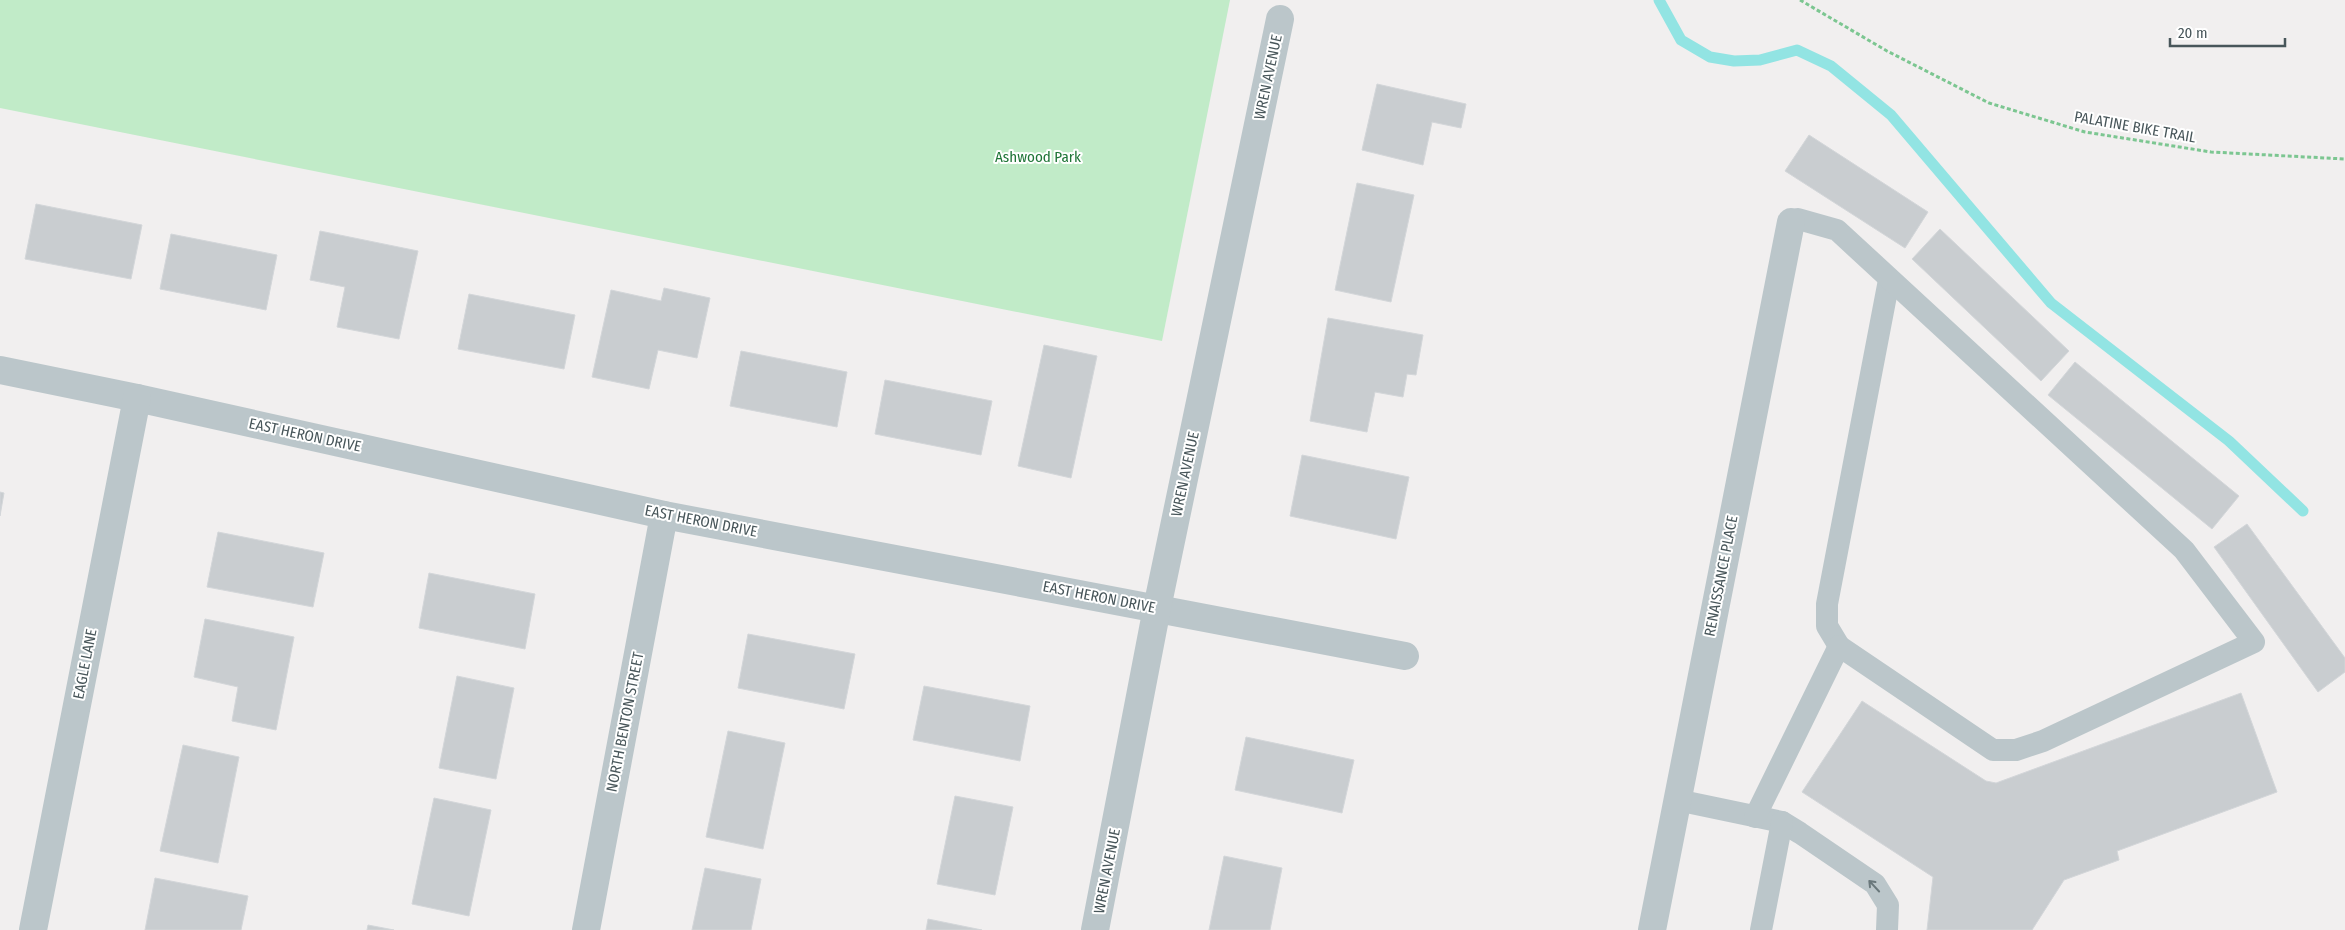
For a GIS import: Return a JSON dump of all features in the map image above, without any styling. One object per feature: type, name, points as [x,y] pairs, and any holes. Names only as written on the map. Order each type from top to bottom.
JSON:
[{"type":"street","name":"WREN AVENUE","points":[[1096,930],[1157,608],[1280,19]]},
{"type":"street","name":"RENAISSANCE PLACE","points":[[1652,930],[1790,222]]},
{"type":"street","name":"EAST HERON DRIVE","points":[[0,370],[137,398],[664,515],[1405,656]]},
{"type":"street","name":"EAGLE LANE","points":[[33,930],[137,398]]},
{"type":"street","name":"NORTH BENTON STREET","points":[[586,930],[664,515]]},
{"type":"lane","points":[[1790,222],[1798,220],[1837,230],[1889,280],[2184,550],[2254,642],[2043,741],[2016,750],[1993,750],[1839,646],[1827,626],[1827,604],[1889,280]]},
{"type":"lane","points":[[1755,817],[1839,646]]},
{"type":"lane","points":[[1677,800],[1755,817],[1791,828],[1875,884],[1888,905],[1887,930]]},
{"type":"lane","points":[[1761,930],[1791,828]]},
{"type":"path","name":"PALATINE BIKE TRAIL","points":[[1800,0],[1887,52],[1989,103],[2085,132],[2211,152],[2345,159]]},
{"type":"green space","name":"Ashwood Park","points":[[0,0],[1230,0],[1162,341],[0,108]]},
{"type":"building","points":[[1377,84],[1466,104],[1461,128],[1432,122],[1423,165],[1362,150]]},
{"type":"building","points":[[1809,135],[1928,212],[1905,248],[1785,171]]},
{"type":"building","points":[[1357,183],[1414,195],[1391,302],[1335,290]]},
{"type":"building","points":[[36,204],[142,225],[131,279],[25,259]]},
{"type":"building","points":[[1940,229],[2069,351],[2041,381],[1912,259]]},
{"type":"building","points":[[320,231],[418,251],[399,339],[337,327],[345,287],[310,280]]},
{"type":"building","points":[[171,234],[277,255],[266,310],[160,289]]},
{"type":"building","points":[[664,288],[710,298],[697,358],[658,350],[649,389],[592,377],[611,290],[661,301]]},
{"type":"building","points":[[469,294],[575,315],[564,369],[458,349]]},
{"type":"building","points":[[1328,318],[1423,335],[1416,375],[1407,374],[1403,397],[1375,392],[1367,432],[1310,421]]},
{"type":"building","points":[[1044,345],[1097,356],[1071,478],[1018,466]]},
{"type":"building","points":[[741,351],[847,372],[837,427],[730,406]]},
{"type":"building","points":[[2075,362],[2239,496],[2212,529],[2048,395]]},
{"type":"building","points":[[885,380],[992,401],[981,455],[875,434]]},
{"type":"building","points":[[1302,455],[1409,477],[1396,539],[1290,516]]},
{"type":"building","points":[[0,492],[4,493],[0,516]]},
{"type":"building","points":[[2247,524],[2345,658],[2345,672],[2318,692],[2214,547]]},
{"type":"building","points":[[218,532],[324,553],[313,607],[207,587]]},
{"type":"building","points":[[429,573],[535,594],[525,649],[419,628]]},
{"type":"building","points":[[205,619],[294,637],[276,730],[232,721],[238,687],[194,677]]},
{"type":"building","points":[[748,634],[855,654],[844,709],[738,688]]},
{"type":"building","points":[[457,676],[514,688],[496,779],[439,768]]},
{"type":"building","points":[[924,686],[1030,706],[1020,761],[913,740]]},
{"type":"building","points":[[2241,693],[2277,792],[2117,851],[2119,860],[2064,880],[2032,930],[1927,930],[1933,877],[1802,792],[1862,701],[1986,781],[1996,783]]},
{"type":"building","points":[[728,731],[785,743],[763,849],[706,837]]},
{"type":"building","points":[[1246,737],[1354,760],[1342,813],[1235,790]]},
{"type":"building","points":[[183,745],[239,757],[218,863],[160,851]]},
{"type":"building","points":[[955,796],[1013,807],[995,895],[937,884]]},
{"type":"building","points":[[434,798],[491,810],[469,916],[412,904]]},
{"type":"building","points":[[1224,856],[1282,868],[1270,930],[1209,930]]},
{"type":"building","points":[[705,868],[761,879],[751,930],[692,930]]},
{"type":"building","points":[[155,878],[248,896],[241,930],[145,930]]},
{"type":"building","points":[[928,919],[982,930],[926,930]]},
{"type":"building","points":[[368,925],[394,930],[367,930]]},
{"type":"waterway","points":[[1659,0],[1681,40],[1710,57],[1734,61],[1760,60],[1797,50],[1831,66],[1891,115],[2051,303],[2229,441],[2303,511]]}]
